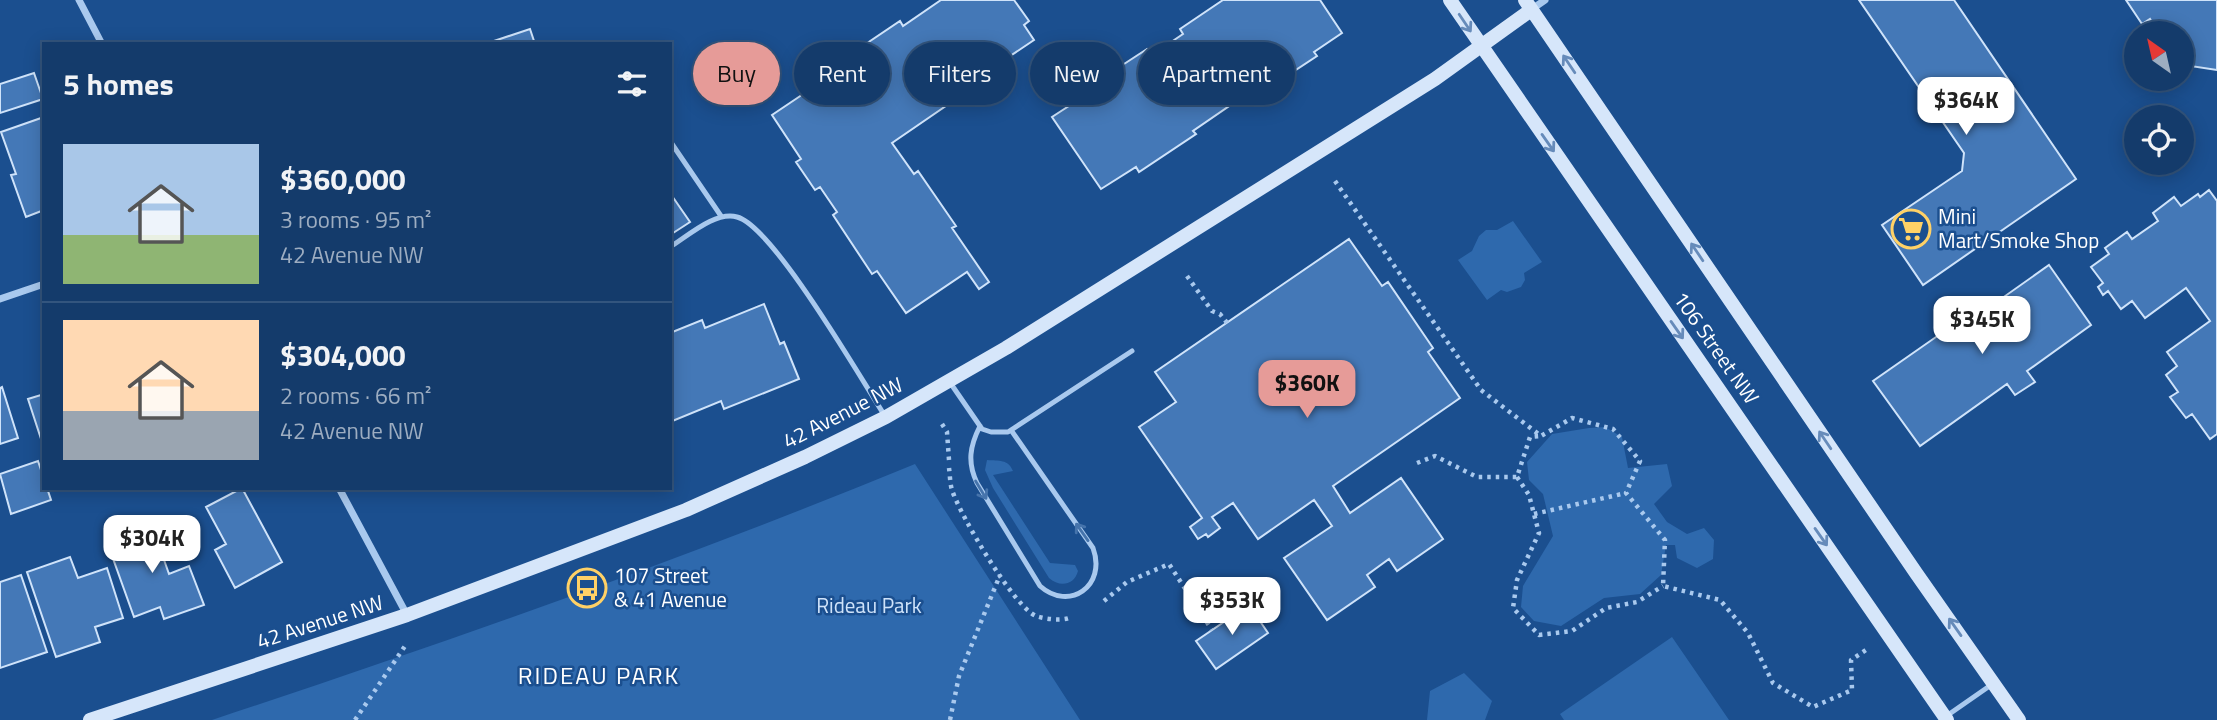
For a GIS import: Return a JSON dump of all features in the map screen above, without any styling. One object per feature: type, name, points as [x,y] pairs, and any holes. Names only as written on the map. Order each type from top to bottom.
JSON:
[{"type":"street","points":[[79,0],[101,42]]},
{"type":"street","name":"106 Street NW","points":[[1450,0],[1946,719]]},
{"type":"street","name":"42 Avenue NW","points":[[90,720],[407,615],[686,510],[793,463],[886,417],[1018,341],[1435,79],[1481,47],[1528,5],[1545,0]]},
{"type":"street","name":"106 Street NW","points":[[1528,5],[2019,720]]},
{"type":"street","points":[[0,299],[42,285]]},
{"type":"street","points":[[340,490],[407,615]]},
{"type":"lane","points":[[672,145],[721,216]]},
{"type":"lane","points":[[672,246],[721,216],[738,217],[753,226],[786,262],[886,417]]},
{"type":"lane","points":[[950,381],[980,426],[991,432],[1011,430],[1132,351]]},
{"type":"lane","points":[[980,426],[972,443],[971,457],[971,470],[977,483],[1040,586],[1049,594],[1063,597],[1076,594],[1086,589],[1094,579],[1097,569],[1093,548],[1011,430]]},
{"type":"lane","points":[[1946,719],[1994,683]]},
{"type":"path","points":[[1335,181],[1481,390],[1541,436]]},
{"type":"path","points":[[1187,276],[1212,311],[1220,314],[1228,324]]},
{"type":"path","points":[[1517,477],[1530,437],[1541,436],[1572,418],[1613,429],[1640,461],[1626,493]]},
{"type":"path","points":[[1417,463],[1435,456],[1477,477],[1517,477]]},
{"type":"path","points":[[1517,477],[1529,495],[1539,533],[1517,580],[1513,608],[1539,635],[1572,631],[1606,608],[1637,602],[1663,586],[1720,600],[1748,633],[1773,683],[1813,707],[1852,690],[1851,660],[1888,633]]},
{"type":"path","points":[[1626,493],[1665,540],[1663,586]]},
{"type":"path","points":[[1534,514],[1626,493]]},
{"type":"path","points":[[1126,582],[1169,564],[1212,630]]},
{"type":"path","points":[[950,720],[959,676],[1000,574]]},
{"type":"path","points":[[355,720],[405,646]]},
{"type":"green space","points":[[1513,221],[1542,262],[1524,273],[1525,280],[1521,287],[1507,292],[1501,290],[1487,300],[1458,260],[1472,251],[1479,236],[1486,230],[1497,230]]},
{"type":"green space","points":[[1605,427],[1622,437],[1628,468],[1667,464],[1672,486],[1654,504],[1667,522],[1687,534],[1704,528],[1714,540],[1713,559],[1697,568],[1677,558],[1675,545],[1666,545],[1661,575],[1640,594],[1604,598],[1561,626],[1534,621],[1521,607],[1523,586],[1553,536],[1543,494],[1529,480],[1527,462],[1552,434]]},
{"type":"green space","points":[[987,460],[1009,464],[1013,471],[993,475],[1050,563],[1075,565],[1078,571],[1073,580],[1062,584],[1049,578],[993,488],[985,470]]},
{"type":"green space","name":"Rideau Park","points":[[915,464],[1080,720],[212,720],[566,598]]},
{"type":"green space","points":[[1672,637],[1729,720],[1564,720],[1560,714]]},
{"type":"green space","points":[[1464,673],[1492,701],[1485,720],[1427,720],[1430,691]]},
{"type":"building","points":[[941,0],[1014,0],[1029,21],[1024,25],[1034,40],[1016,52],[1016,42],[904,42],[904,105],[947,105],[892,143],[914,174],[918,171],[956,226],[952,228],[989,282],[979,289],[967,272],[906,313],[877,271],[872,274],[833,215],[837,212],[820,187],[815,190],[796,162],[801,159],[772,115],[794,100],[794,105],[890,105],[890,42],[869,42],[900,21],[903,26]]},
{"type":"building","points":[[1223,0],[1320,0],[1342,33],[1314,52],[1317,56],[1295,71],[1295,42],[1171,42],[1183,34],[1180,29]]},
{"type":"building","points":[[1859,0],[1954,0],[2076,179],[1923,285],[1882,225],[1962,171],[1964,153]]},
{"type":"building","points":[[2126,0],[2217,0],[2217,70],[2194,67],[2194,21],[2140,21]]},
{"type":"building","points":[[530,29],[534,42],[491,42]]},
{"type":"building","points":[[1138,55],[1138,105],[1231,105],[1193,131],[1196,134],[1139,172],[1136,167],[1101,189],[1052,117],[1070,105],[1124,105],[1124,64]]},
{"type":"building","points":[[34,73],[42,99],[0,113],[0,84]]},
{"type":"building","points":[[42,118],[42,211],[26,217],[11,175],[16,174],[1,132]]},
{"type":"building","points":[[2209,190],[2217,201],[2217,434],[2210,439],[2192,414],[2186,418],[2170,397],[2178,392],[2166,375],[2177,366],[2167,352],[2210,321],[2186,288],[2145,318],[2132,301],[2121,309],[2108,291],[2103,295],[2098,287],[2103,283],[2091,267],[2109,254],[2105,248],[2127,232],[2132,239],[2158,221],[2153,213],[2174,197],[2181,206]]},
{"type":"building","points":[[672,196],[690,222],[672,234]]},
{"type":"building","points":[[1349,239],[1382,286],[1388,282],[1433,348],[1428,352],[1460,398],[1333,486],[1350,513],[1401,478],[1443,539],[1397,571],[1389,559],[1367,575],[1375,587],[1327,620],[1284,558],[1332,526],[1314,500],[1258,539],[1233,503],[1212,517],[1220,528],[1208,537],[1206,534],[1198,539],[1190,527],[1202,518],[1139,427],[1176,402],[1155,372]]},
{"type":"building","points":[[2049,265],[2091,325],[2027,371],[2035,382],[2015,395],[2007,384],[1920,446],[1873,381],[1946,330],[1950,335]]},
{"type":"building","points":[[764,304],[780,344],[784,342],[799,379],[724,409],[721,401],[672,421],[672,332],[702,320],[705,328]]},
{"type":"building","points":[[2,387],[18,438],[0,444],[0,388]]},
{"type":"building","points":[[42,395],[42,442],[28,399]]},
{"type":"building","points":[[38,461],[42,473],[42,490],[48,490],[51,500],[11,514],[0,474]]},
{"type":"building","points":[[243,490],[282,562],[235,588],[215,550],[226,544],[206,507]]},
{"type":"building","points":[[151,523],[169,574],[189,566],[204,605],[164,619],[160,607],[134,617],[106,539]]},
{"type":"building","points":[[70,557],[78,578],[107,568],[123,618],[95,627],[100,642],[56,657],[27,572]]},
{"type":"building","points":[[21,575],[47,652],[0,668],[0,582]]},
{"type":"building","points":[[1249,605],[1268,633],[1216,669],[1196,641]]},
{"type":"place","name":"Mini Mart/Smoke Shop","points":[[1911,229]]},
{"type":"place","name":"107 Street & 41 Avenue","points":[[587,588]]},
{"type":"district","name":"RIDEAU PARK","points":[[599,676]]}]
